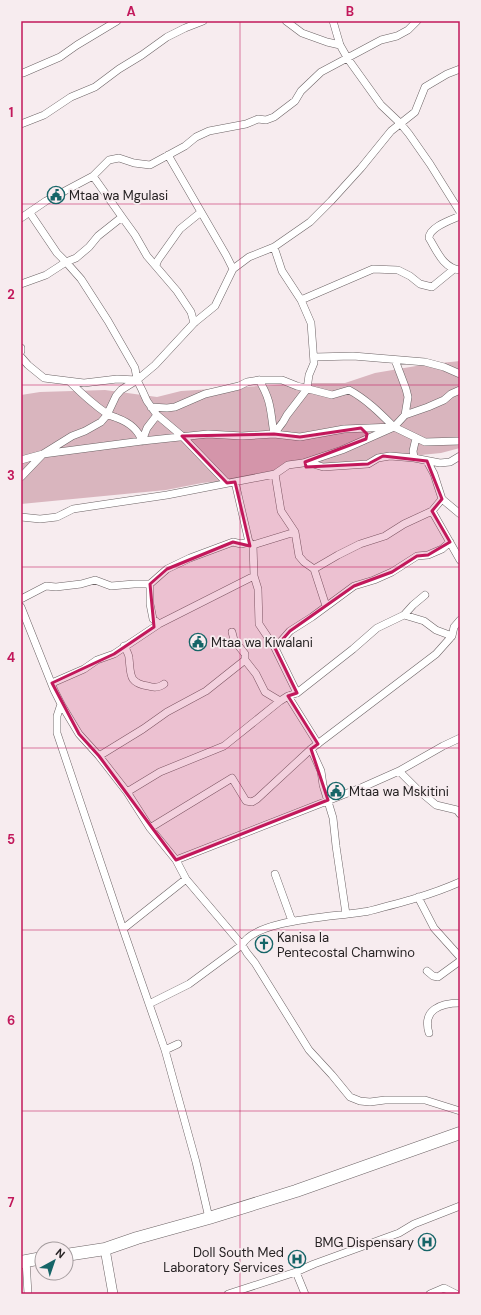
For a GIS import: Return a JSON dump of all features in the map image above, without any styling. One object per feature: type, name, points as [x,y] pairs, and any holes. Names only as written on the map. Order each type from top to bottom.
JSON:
[{"type":"highway","points":[[74,1254],[104,1250],[137,1238],[209,1218],[296,1191],[460,1133]]},
{"type":"highway","points":[[24,1261],[34,1259]]},
{"type":"street","points":[[22,72],[60,57],[117,21]]},
{"type":"street","points":[[21,124],[44,115],[71,97],[95,87],[119,68],[142,55],[167,37],[202,21]]},
{"type":"street","points":[[286,21],[302,33],[340,45]]},
{"type":"street","points":[[333,21],[340,45],[348,59],[381,105],[400,123],[430,164],[460,212]]},
{"type":"street","points":[[21,218],[46,201],[93,176],[109,160],[119,158],[150,166],[185,146],[196,137],[209,131],[246,124],[258,119],[266,120],[274,117],[295,101],[301,91],[321,72],[348,59],[381,40],[397,36],[408,30],[417,21]]},
{"type":"street","points":[[21,477],[43,454],[72,436],[101,422],[107,415],[116,396],[121,390],[156,365],[194,323],[215,306],[232,269],[249,257],[274,246],[310,222],[331,202],[361,168],[391,130],[415,112],[425,87],[447,74],[460,69]]},
{"type":"street","points":[[168,155],[226,255],[232,269]]},
{"type":"street","points":[[93,176],[148,256],[191,312],[194,323]]},
{"type":"street","points":[[156,265],[180,229],[201,212]]},
{"type":"street","points":[[30,213],[57,253],[81,279],[108,321],[135,368],[137,380],[151,407],[157,415],[182,436],[231,482],[251,543],[254,576],[258,589],[259,624],[275,648],[297,693]]},
{"type":"street","points":[[457,270],[444,264],[429,238],[429,234],[439,226],[460,216]]},
{"type":"street","points":[[21,284],[46,275],[66,262],[76,258],[89,248],[98,236],[122,217]]},
{"type":"street","points":[[274,246],[282,271],[301,300],[311,323],[314,357],[314,363],[309,375],[307,388],[286,414],[283,422],[274,434]]},
{"type":"street","points":[[301,300],[373,269],[398,270],[410,276],[420,284],[432,287],[457,270]]},
{"type":"street","points":[[21,356],[28,365],[44,378],[84,383],[117,379],[137,380]]},
{"type":"street","points":[[314,357],[353,356],[425,362],[444,367],[460,374]]},
{"type":"street","points":[[395,360],[408,397],[406,414]]},
{"type":"street","points":[[151,407],[167,408],[175,406],[205,394],[239,386],[247,382],[259,380],[282,380],[332,395],[349,390],[358,394],[394,427],[425,442],[460,441]]},
{"type":"street","points":[[259,380],[269,399],[274,434]]},
{"type":"street","points":[[70,382],[80,393],[107,415],[122,420],[135,428],[142,440]]},
{"type":"street","points":[[21,517],[40,519],[57,517],[73,509],[167,495],[275,474],[288,466],[307,462],[342,450],[394,427],[406,414],[444,400],[451,394],[460,390]]},
{"type":"street","points":[[142,440],[147,428],[157,415]]},
{"type":"street","points":[[21,460],[43,454],[182,436],[208,434],[242,436],[274,434],[300,437],[323,432],[361,428],[394,427]]},
{"type":"street","points":[[361,428],[365,430],[367,434],[366,439]]},
{"type":"street","points":[[414,458],[413,451],[416,438]]},
{"type":"street","points":[[307,462],[323,467],[368,464],[384,456],[414,458],[440,463],[450,462],[460,456]]},
{"type":"street","points":[[427,461],[434,474],[442,499],[460,514]]},
{"type":"street","points":[[275,474],[281,511],[295,532],[299,556],[304,562],[314,569],[326,606]]},
{"type":"street","points":[[314,569],[360,544],[385,536],[404,524],[432,511],[442,499]]},
{"type":"street","points":[[432,511],[460,560]]},
{"type":"street","points":[[21,599],[46,586],[56,587],[81,584],[94,580],[111,586],[150,584],[167,569],[190,558],[233,542],[241,544],[251,543],[295,532]]},
{"type":"street","points":[[275,648],[290,631],[354,586],[374,580],[392,572],[417,556],[428,555],[442,549],[450,542]]},
{"type":"street","points":[[52,682],[84,669],[97,660],[114,654],[159,624],[254,576]]},
{"type":"street","points":[[150,584],[150,604],[153,619],[159,624]]},
{"type":"street","points":[[126,792],[160,772],[224,746],[232,741],[280,701],[297,693],[353,650],[377,628],[404,615],[412,605],[425,595]]},
{"type":"street","points":[[21,607],[61,704],[79,734],[99,756],[126,792],[150,828],[176,860],[186,879],[255,962],[309,1050],[350,1097],[360,1101],[370,1102],[385,1100],[425,1100],[460,1111]]},
{"type":"street","points":[[404,615],[424,621],[436,630],[452,636]]},
{"type":"street","points":[[150,828],[232,778],[246,801],[252,802],[311,749],[436,654],[452,636],[454,627],[460,620]]},
{"type":"street","points":[[232,632],[234,640],[245,654],[245,660],[256,674],[265,692],[280,701]]},
{"type":"street","points":[[124,646],[129,656],[130,674],[132,678],[149,687],[158,687],[164,684]]},
{"type":"street","points":[[99,756],[144,729],[167,712],[206,691],[245,660]]},
{"type":"street","points":[[288,696],[318,744]]},
{"type":"street","points":[[61,704],[57,716],[57,733],[165,1050],[196,1162],[209,1218]]},
{"type":"street","points":[[176,860],[328,800],[345,795],[399,771],[460,738]]},
{"type":"street","points":[[311,749],[321,772],[323,785],[333,818],[346,914]]},
{"type":"street","points":[[399,771],[436,805],[457,810],[460,814]]},
{"type":"street","points":[[275,874],[292,921]]},
{"type":"street","points":[[123,930],[186,879]]},
{"type":"street","points":[[149,1004],[188,984],[242,945],[245,939],[251,934],[292,921],[368,911],[418,898],[460,882]]},
{"type":"street","points":[[418,898],[434,928],[460,957]]},
{"type":"street","points":[[427,972],[438,977],[460,962]]},
{"type":"street","points":[[429,1033],[427,1022],[430,1014],[435,1008],[440,1005],[460,1003]]},
{"type":"street","points":[[165,1050],[178,1044]]},
{"type":"street","points":[[228,1294],[296,1272],[399,1233],[414,1224],[460,1206]]},
{"type":"street","points":[[104,1250],[113,1294]]},
{"type":"street","points":[[24,1261],[28,1294]]},
{"type":"street","points":[[296,1272],[305,1294]]},
{"type":"street","points":[[430,1294],[444,1288],[456,1294]]},
{"type":"highlighted area","points":[[361,428],[367,434],[366,439],[305,462],[306,467],[368,464],[383,456],[427,461],[442,499],[432,511],[450,542],[428,555],[417,556],[392,572],[354,586],[290,631],[275,648],[297,693],[288,696],[318,744],[311,749],[328,800],[176,860],[99,756],[79,734],[52,683],[114,654],[154,627],[150,584],[167,569],[233,542],[250,546],[235,482],[227,483],[182,436],[274,434],[300,437]]},
{"type":"shaded area","points":[[460,361],[460,448],[441,453],[283,469],[240,479],[202,483],[166,490],[21,504],[21,395],[40,392],[105,390],[157,397],[181,391],[306,383],[345,383],[375,373],[422,365]]},
{"type":"place","name":"Mtaa wa Mgulasi","points":[[56,195]]},
{"type":"place","name":"Mtaa wa Kiwalani","points":[[198,642]]},
{"type":"place","name":"Mtaa wa Mskitini","points":[[336,791]]},
{"type":"place","name":"Kanisa la Pentecostal Chamwino","points":[[264,944]]},
{"type":"place","name":"BMG Dispensary","points":[[427,1242]]},
{"type":"place","name":"Doll South Med Laboratory Services","points":[[297,1259]]}]
